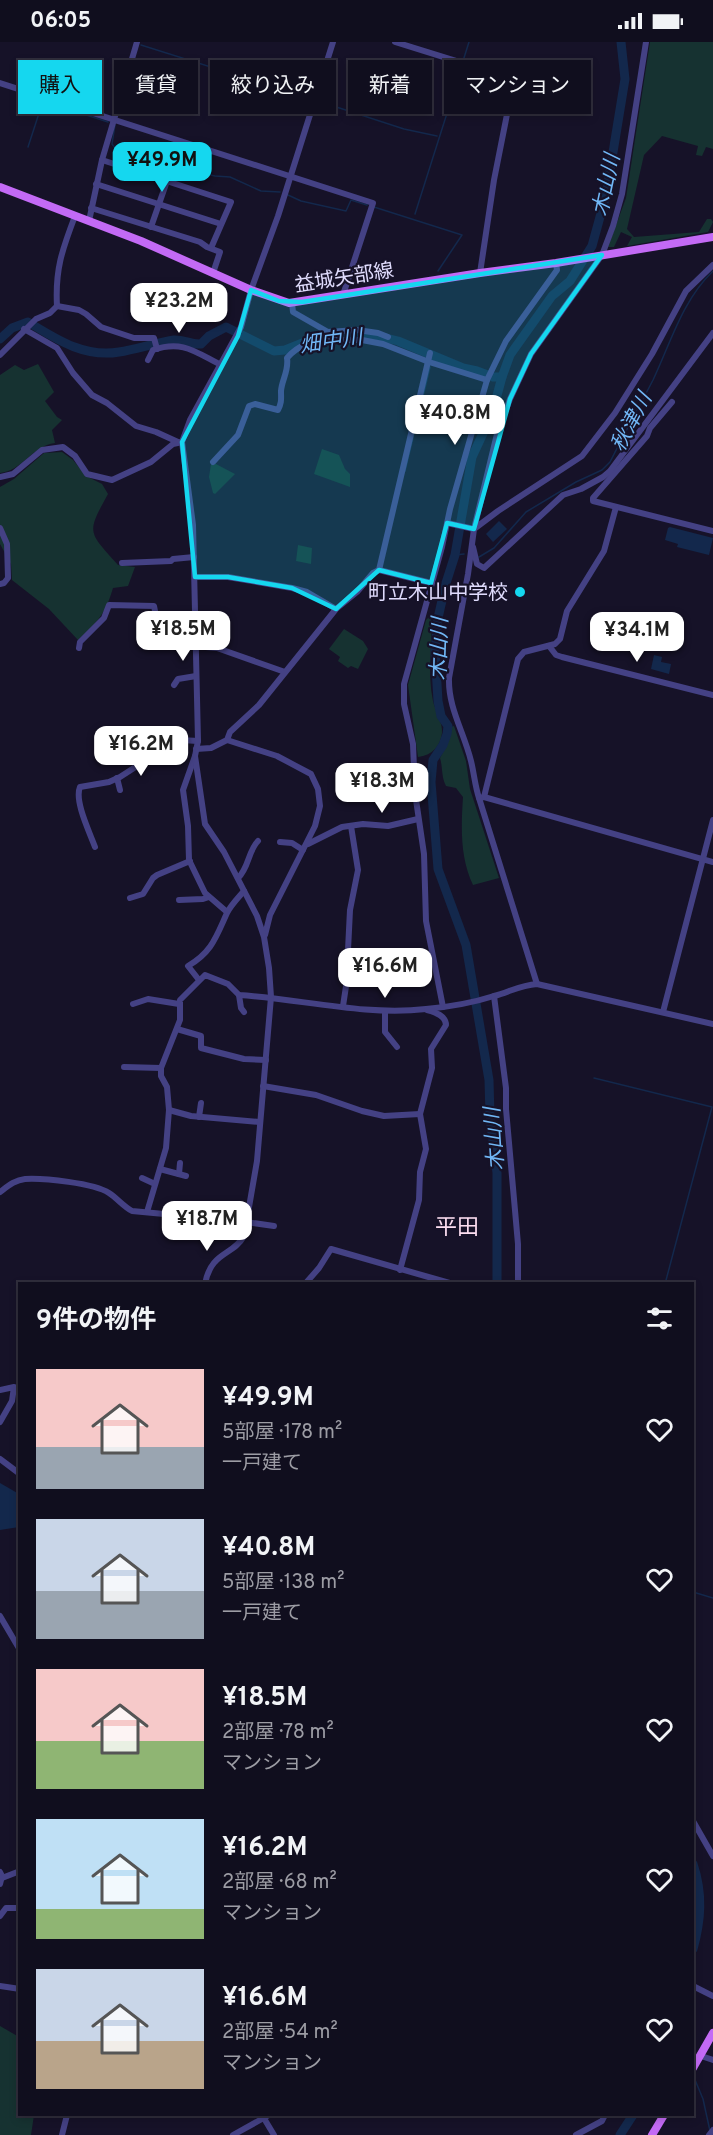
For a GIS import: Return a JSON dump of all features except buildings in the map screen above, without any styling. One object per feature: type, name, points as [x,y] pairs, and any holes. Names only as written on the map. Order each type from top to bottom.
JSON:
[{"type":"main road","name":"益城矢部線","points":[[0,187],[89,221],[251,290],[279,301],[292,303],[713,237]]},
{"type":"main road","points":[[694,2066],[713,2033]]},
{"type":"main road","points":[[652,2135],[663,2116]]},
{"type":"street","points":[[89,221],[102,160],[137,42]]},
{"type":"street","points":[[228,912],[209,897],[201,887],[190,861],[183,790],[198,741],[193,525],[182,442],[189,420],[242,327],[251,290],[333,42]]},
{"type":"street","points":[[395,42],[514,80],[494,180],[480,273]]},
{"type":"street","points":[[537,984],[449,693],[452,659],[473,529],[497,434],[531,354],[602,255],[622,194],[646,42]]},
{"type":"street","points":[[0,83],[373,203],[343,295]]},
{"type":"street","points":[[102,160],[231,202],[211,248]]},
{"type":"street","points":[[151,227],[167,181]]},
{"type":"street","points":[[96,184],[221,224]]},
{"type":"street","points":[[92,208],[185,236],[220,252],[213,273]]},
{"type":"street","points":[[0,355],[33,321],[50,313],[57,306],[56,280],[60,258],[75,216]]},
{"type":"street","points":[[444,1007],[426,921],[424,854],[415,793],[413,744],[404,704],[404,684],[479,402],[506,341],[557,270],[556,263]]},
{"type":"street","points":[[447,523],[473,529],[582,456],[615,413],[686,291],[713,265]]},
{"type":"street","points":[[292,303],[292,312],[330,336],[383,344],[489,377]]},
{"type":"street","points":[[57,306],[79,310],[101,327],[135,338],[151,337],[156,346]]},
{"type":"street","points":[[25,328],[57,348],[73,373],[92,395],[107,403],[136,426],[156,432],[175,442],[182,442]]},
{"type":"street","points":[[213,462],[238,435],[249,406],[255,404],[278,410],[283,399],[281,392],[288,367],[287,358],[292,352],[305,344],[357,330],[388,337]]},
{"type":"street","points":[[472,544],[477,564],[483,568],[563,495],[603,477],[624,453],[713,333]]},
{"type":"street","points":[[156,346],[182,346],[220,365]]},
{"type":"street","points":[[148,360],[156,346]]},
{"type":"street","points":[[379,570],[429,358]]},
{"type":"street","points":[[672,402],[650,428],[647,436],[593,498],[594,501],[713,531]]},
{"type":"street","points":[[0,477],[13,474],[42,450],[63,447],[75,456],[87,474],[112,480],[151,462],[173,444],[182,442]]},
{"type":"street","points":[[482,797],[518,659],[524,652],[549,646],[560,639],[567,611],[604,551],[616,507]]},
{"type":"street","points":[[0,528],[7,544],[8,578],[0,584]]},
{"type":"street","points":[[122,563],[194,558]]},
{"type":"street","points":[[196,752],[227,740],[230,732],[259,705],[336,609],[357,592],[373,573],[379,570],[431,584]]},
{"type":"street","points":[[195,577],[228,576],[292,588],[307,592],[336,609]]},
{"type":"street","points":[[79,648],[80,642],[104,618],[109,605],[116,607],[154,606],[158,626],[195,628]]},
{"type":"street","points":[[195,646],[217,648],[285,672]]},
{"type":"street","points":[[549,646],[556,655],[562,657],[713,695]]},
{"type":"street","points":[[174,685],[178,678],[196,676]]},
{"type":"street","points":[[227,740],[277,756],[311,774],[318,789],[320,806],[305,847],[270,915],[264,937]]},
{"type":"street","points":[[95,848],[79,802],[78,789],[81,786],[109,782],[174,742],[198,741]]},
{"type":"street","points":[[196,752],[205,824],[238,878],[257,916],[264,937],[271,997],[257,1161],[246,1224],[240,1242],[214,1262],[206,1282]]},
{"type":"street","points":[[117,778],[120,790]]},
{"type":"street","points":[[482,797],[713,862]]},
{"type":"street","points":[[280,842],[305,847],[342,827],[363,824],[388,826],[418,819]]},
{"type":"street","points":[[663,1012],[713,820]]},
{"type":"street","points":[[343,1006],[350,960],[348,950],[350,910],[358,870],[351,826]]},
{"type":"street","points":[[238,878],[258,841]]},
{"type":"street","points":[[130,898],[143,894],[157,875],[190,861]]},
{"type":"street","points":[[199,980],[188,966],[207,952],[228,912],[244,891]]},
{"type":"street","points":[[179,900],[209,897]]},
{"type":"street","points":[[147,1212],[166,1148],[169,1110],[167,1087],[161,1076],[160,1068],[180,1020],[179,1004],[182,996],[205,975],[209,975],[228,984],[239,995],[244,1012]]},
{"type":"street","points":[[239,995],[385,1011],[444,1007],[493,997],[526,984],[537,984],[713,1024]]},
{"type":"street","points":[[493,997],[506,1088],[518,1244],[518,1282]]},
{"type":"street","points":[[133,1004],[148,999],[179,1004]]},
{"type":"street","points":[[400,1270],[419,1200],[420,1172],[426,1149],[420,1114],[432,1068],[431,1049],[446,1025],[445,1020],[438,1014],[427,1009]]},
{"type":"street","points":[[385,1011],[385,1032],[397,1047]]},
{"type":"street","points":[[177,1029],[201,1036],[201,1048],[244,1059],[266,1060]]},
{"type":"street","points":[[123,1066],[160,1068]]},
{"type":"street","points":[[263,1086],[316,1095],[384,1116],[420,1114]]},
{"type":"street","points":[[199,1117],[201,1103]]},
{"type":"street","points":[[169,1110],[199,1117],[260,1122]]},
{"type":"street","points":[[160,1169],[182,1175],[180,1163]]},
{"type":"street","points":[[142,1178],[155,1184]]},
{"type":"street","points":[[0,1192],[10,1183],[25,1179],[78,1183],[109,1193],[132,1211],[274,1226]]},
{"type":"street","points":[[307,1282],[331,1249],[445,1282]]},
{"type":"street","points":[[0,1390],[14,1387],[12,1401],[0,1422]]},
{"type":"street","points":[[0,1459],[18,1472]]},
{"type":"street","points":[[0,1616],[18,1647]]},
{"type":"street","points":[[694,1823],[713,1856]]},
{"type":"street","points":[[1,1878],[18,1872]]},
{"type":"street","points":[[0,1916],[6,1908],[17,1908]]},
{"type":"street","points":[[0,1986],[18,1989]]},
{"type":"street","points":[[694,1986],[713,1996]]},
{"type":"street","points":[[701,2056],[713,2060]]},
{"type":"street","points":[[62,2135],[67,2116]]},
{"type":"street","points":[[233,2135],[265,2116],[274,2135]]},
{"type":"street","points":[[576,2135],[602,2121],[604,2116]]},
{"type":"street","points":[[710,2135],[713,2130]]},
{"type":"highlighted area","points":[[602,255],[531,354],[510,399],[474,529],[447,523],[431,583],[379,570],[336,609],[292,588],[228,577],[195,577],[182,442],[238,336],[251,290],[279,301],[302,302]]},
{"type":"green space","points":[[650,42],[713,42],[713,149],[706,147],[702,156],[696,155],[698,146],[662,136],[644,155],[627,229],[634,237],[699,232],[707,219],[713,222],[708,232],[627,246],[632,237],[621,232],[614,247],[608,247],[626,198]]},
{"type":"green space","points":[[38,364],[54,392],[45,401],[62,420],[52,430],[55,443],[40,449],[15,468],[0,473],[0,375],[15,365],[24,370]]},
{"type":"green space","points":[[322,449],[339,455],[345,469],[350,474],[350,487],[314,474]]},
{"type":"green space","points":[[62,452],[73,460],[86,476],[102,484],[108,494],[96,517],[94,532],[96,538],[118,565],[135,567],[128,586],[113,588],[100,617],[78,640],[49,609],[12,580],[11,564],[0,544],[0,487],[14,479],[44,453]]},
{"type":"green space","points":[[214,463],[235,474],[215,494],[209,477],[211,464]]},
{"type":"green space","points":[[298,545],[312,548],[311,564],[296,561]]},
{"type":"green space","points":[[431,615],[431,690],[442,733],[434,750],[418,757],[408,685],[426,620]]},
{"type":"green space","points":[[344,629],[363,641],[368,649],[358,669],[351,666],[348,668],[338,661],[340,657],[329,649]]},
{"type":"green space","points":[[454,726],[466,761],[470,789],[499,878],[473,885],[464,853],[463,797],[456,788],[446,786],[440,758],[448,742],[451,727]]},
{"type":"green space","points":[[0,2026],[18,2036],[18,2116],[34,2116],[31,2135],[0,2135]]},
{"type":"water","points":[[499,521],[507,529],[493,542],[486,534]]},
{"type":"water","points":[[670,527],[713,538],[709,555],[677,547],[678,544],[665,540]]},
{"type":"water","points":[[654,655],[662,657],[661,662],[671,664],[669,674],[651,669]]},
{"type":"water","points":[[0,1483],[18,1493],[18,1527],[0,1530]]},
{"type":"waterway","points":[[463,60],[469,42]]},
{"type":"waterway","name":"木山川","points":[[497,1282],[497,1173],[490,1117],[489,1080],[466,945],[438,869],[431,782],[433,760],[443,745],[448,726],[441,716],[438,701],[435,650],[438,618],[455,555],[472,457],[492,414],[510,355],[552,296],[570,281],[592,246],[606,195],[625,79],[621,42]]},
{"type":"waterway","points":[[141,45],[210,67]]},
{"type":"waterway","points":[[28,147],[43,101],[108,122]]},
{"type":"waterway","points":[[336,107],[404,129],[437,136]]},
{"type":"waterway","points":[[415,214],[447,114]]},
{"type":"waterway","points":[[115,125],[112,144],[115,148],[145,155],[174,167],[230,177],[261,191],[280,192]]},
{"type":"waterway","points":[[288,195],[301,201],[346,211],[351,200],[367,205]]},
{"type":"waterway","points":[[374,207],[462,235],[438,271]]},
{"type":"waterway","name":"秋津川","points":[[479,557],[494,548],[526,512],[576,482],[602,470],[610,462],[653,380],[685,309],[693,295],[713,271]]},
{"type":"waterway","name":"畑中川","points":[[0,339],[12,328],[28,322],[71,346],[106,353],[174,340],[201,344],[209,336],[226,327],[274,351],[285,350],[315,338],[374,335],[398,341],[463,368],[493,377],[502,377]]},
{"type":"waterway","points":[[405,471],[430,367]]},
{"type":"waterway","points":[[455,555],[464,554]]},
{"type":"waterway","points":[[594,1078],[712,1107],[666,1282]]},
{"type":"waterway","points":[[694,1592],[713,1598]]},
{"type":"waterway","name":"木山川","points":[[694,1868],[700,1896],[698,1928],[694,1945]]},
{"type":"waterway","points":[[694,2077],[703,2099],[710,2131]]},
{"type":"waterway","name":"木山川","points":[[620,2135],[632,2116]]},
{"type":"place","name":"町立木山中学校","points":[[520,592]]},
{"type":"district","name":"平田","points":[[457,1226]]}]
